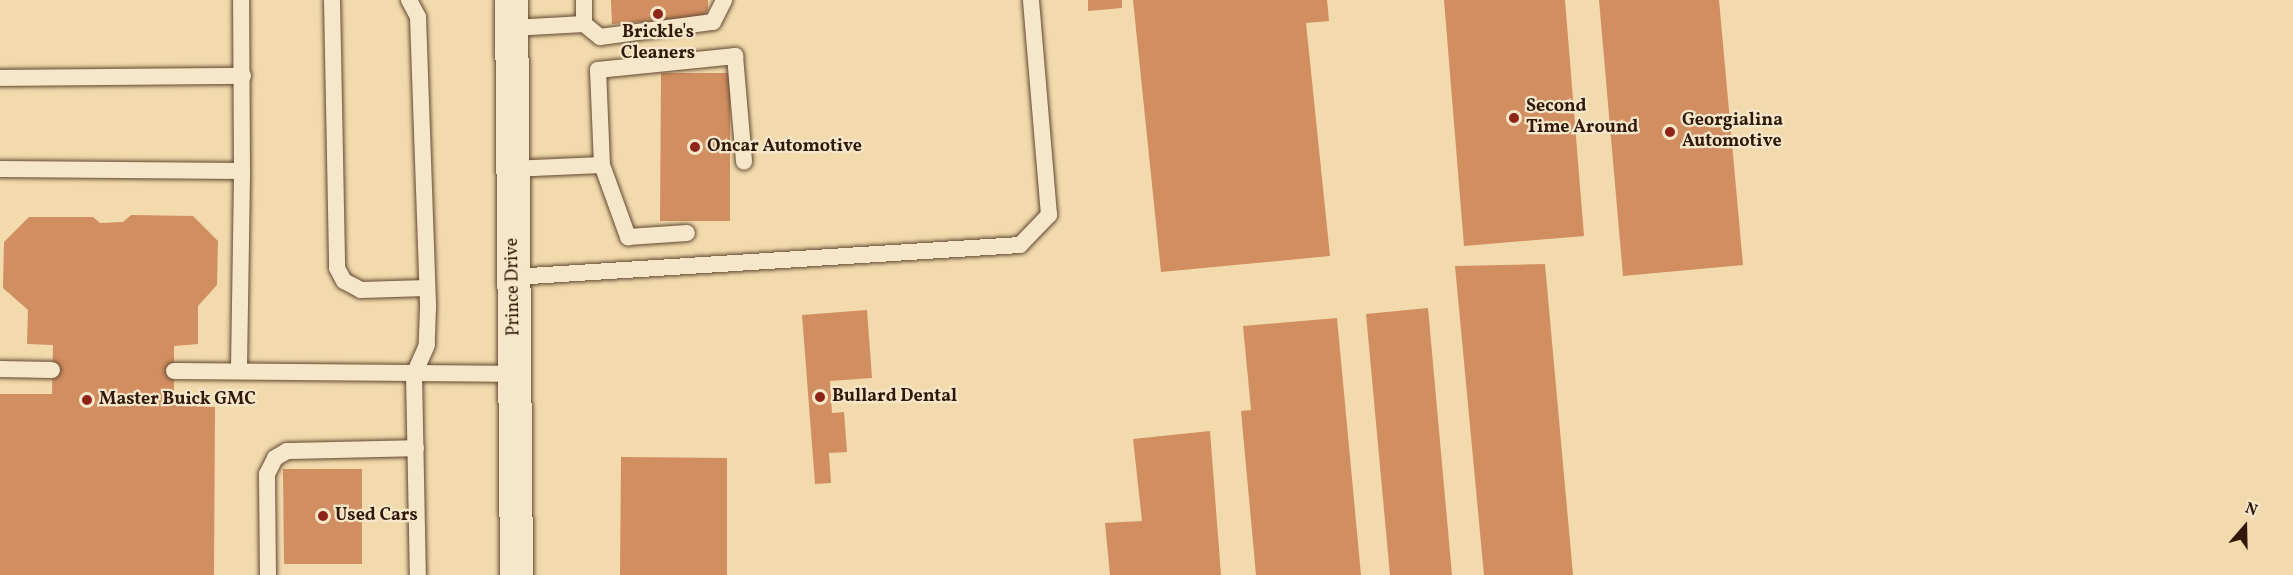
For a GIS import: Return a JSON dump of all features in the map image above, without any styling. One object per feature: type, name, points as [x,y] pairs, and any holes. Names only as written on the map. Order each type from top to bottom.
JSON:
[{"type":"street","name":"Prince Drive","points":[[512,14],[510,169],[514,277],[516,575]]},
{"type":"lane","points":[[239,368],[243,76],[241,0]]},
{"type":"lane","points":[[332,0],[337,268],[344,281],[361,290],[427,288]]},
{"type":"lane","points":[[409,0],[418,17],[427,288],[427,345],[414,374],[418,575]]},
{"type":"lane","points":[[584,0],[584,24]]},
{"type":"lane","points":[[512,14],[584,24],[600,37],[713,22],[724,0]]},
{"type":"lane","points":[[514,277],[1020,244],[1049,215],[1031,0]]},
{"type":"lane","points":[[687,233],[628,237],[602,165],[598,70],[735,56],[744,162]]},
{"type":"lane","points":[[0,78],[243,76]]},
{"type":"lane","points":[[510,169],[602,165]]},
{"type":"lane","points":[[0,170],[242,171]]},
{"type":"lane","points":[[174,371],[239,368],[414,374],[515,374]]},
{"type":"lane","points":[[0,369],[52,370]]},
{"type":"lane","points":[[268,575],[267,474],[275,458],[287,451],[416,448]]},
{"type":"building","name":"Brickle's Cleaners","points":[[611,0],[708,0],[708,10],[701,18],[612,24]]},
{"type":"building","points":[[1088,0],[1122,0],[1122,8],[1088,11]]},
{"type":"building","points":[[1133,0],[1327,0],[1329,21],[1306,23],[1330,256],[1161,272]]},
{"type":"building","name":"Second Time Around","points":[[1444,0],[1565,0],[1584,236],[1464,246]]},
{"type":"building","name":"Georgialina Automotive","points":[[1599,0],[1719,0],[1743,265],[1623,276]]},
{"type":"building","name":"Oncar Automotive","points":[[661,73],[730,73],[730,221],[660,221]]},
{"type":"building","name":"Master Buick GMC","points":[[131,215],[193,216],[218,241],[217,285],[198,306],[198,344],[174,346],[174,405],[215,407],[214,575],[0,575],[0,394],[52,394],[53,345],[27,344],[28,310],[3,288],[4,242],[29,217],[93,217],[100,223],[123,222]]},
{"type":"building","points":[[1545,264],[1573,575],[1484,575],[1455,266]]},
{"type":"building","points":[[1428,308],[1452,575],[1390,575],[1366,314]]},
{"type":"building","name":"Bullard Dental","points":[[867,310],[872,378],[830,381],[832,413],[844,412],[847,452],[829,453],[831,483],[815,484],[802,315]]},
{"type":"building","points":[[1337,318],[1361,575],[1256,575],[1241,411],[1251,410],[1243,326]]},
{"type":"building","points":[[1210,431],[1221,575],[1110,575],[1105,523],[1142,521],[1133,439]]},
{"type":"building","points":[[621,457],[727,458],[727,575],[620,575]]},
{"type":"building","name":"Used Cars","points":[[283,469],[362,469],[362,564],[284,564]]},
{"type":"place","name":"Brickle's Cleaners","points":[[658,14]]},
{"type":"place","name":"Second Time Around","points":[[1514,118]]},
{"type":"place","name":"Georgialina Automotive","points":[[1670,132]]},
{"type":"place","name":"Oncar Automotive","points":[[695,147]]},
{"type":"place","name":"Bullard Dental","points":[[820,397]]},
{"type":"place","name":"Master Buick GMC","points":[[87,400]]},
{"type":"place","name":"Used Cars","points":[[323,516]]}]
